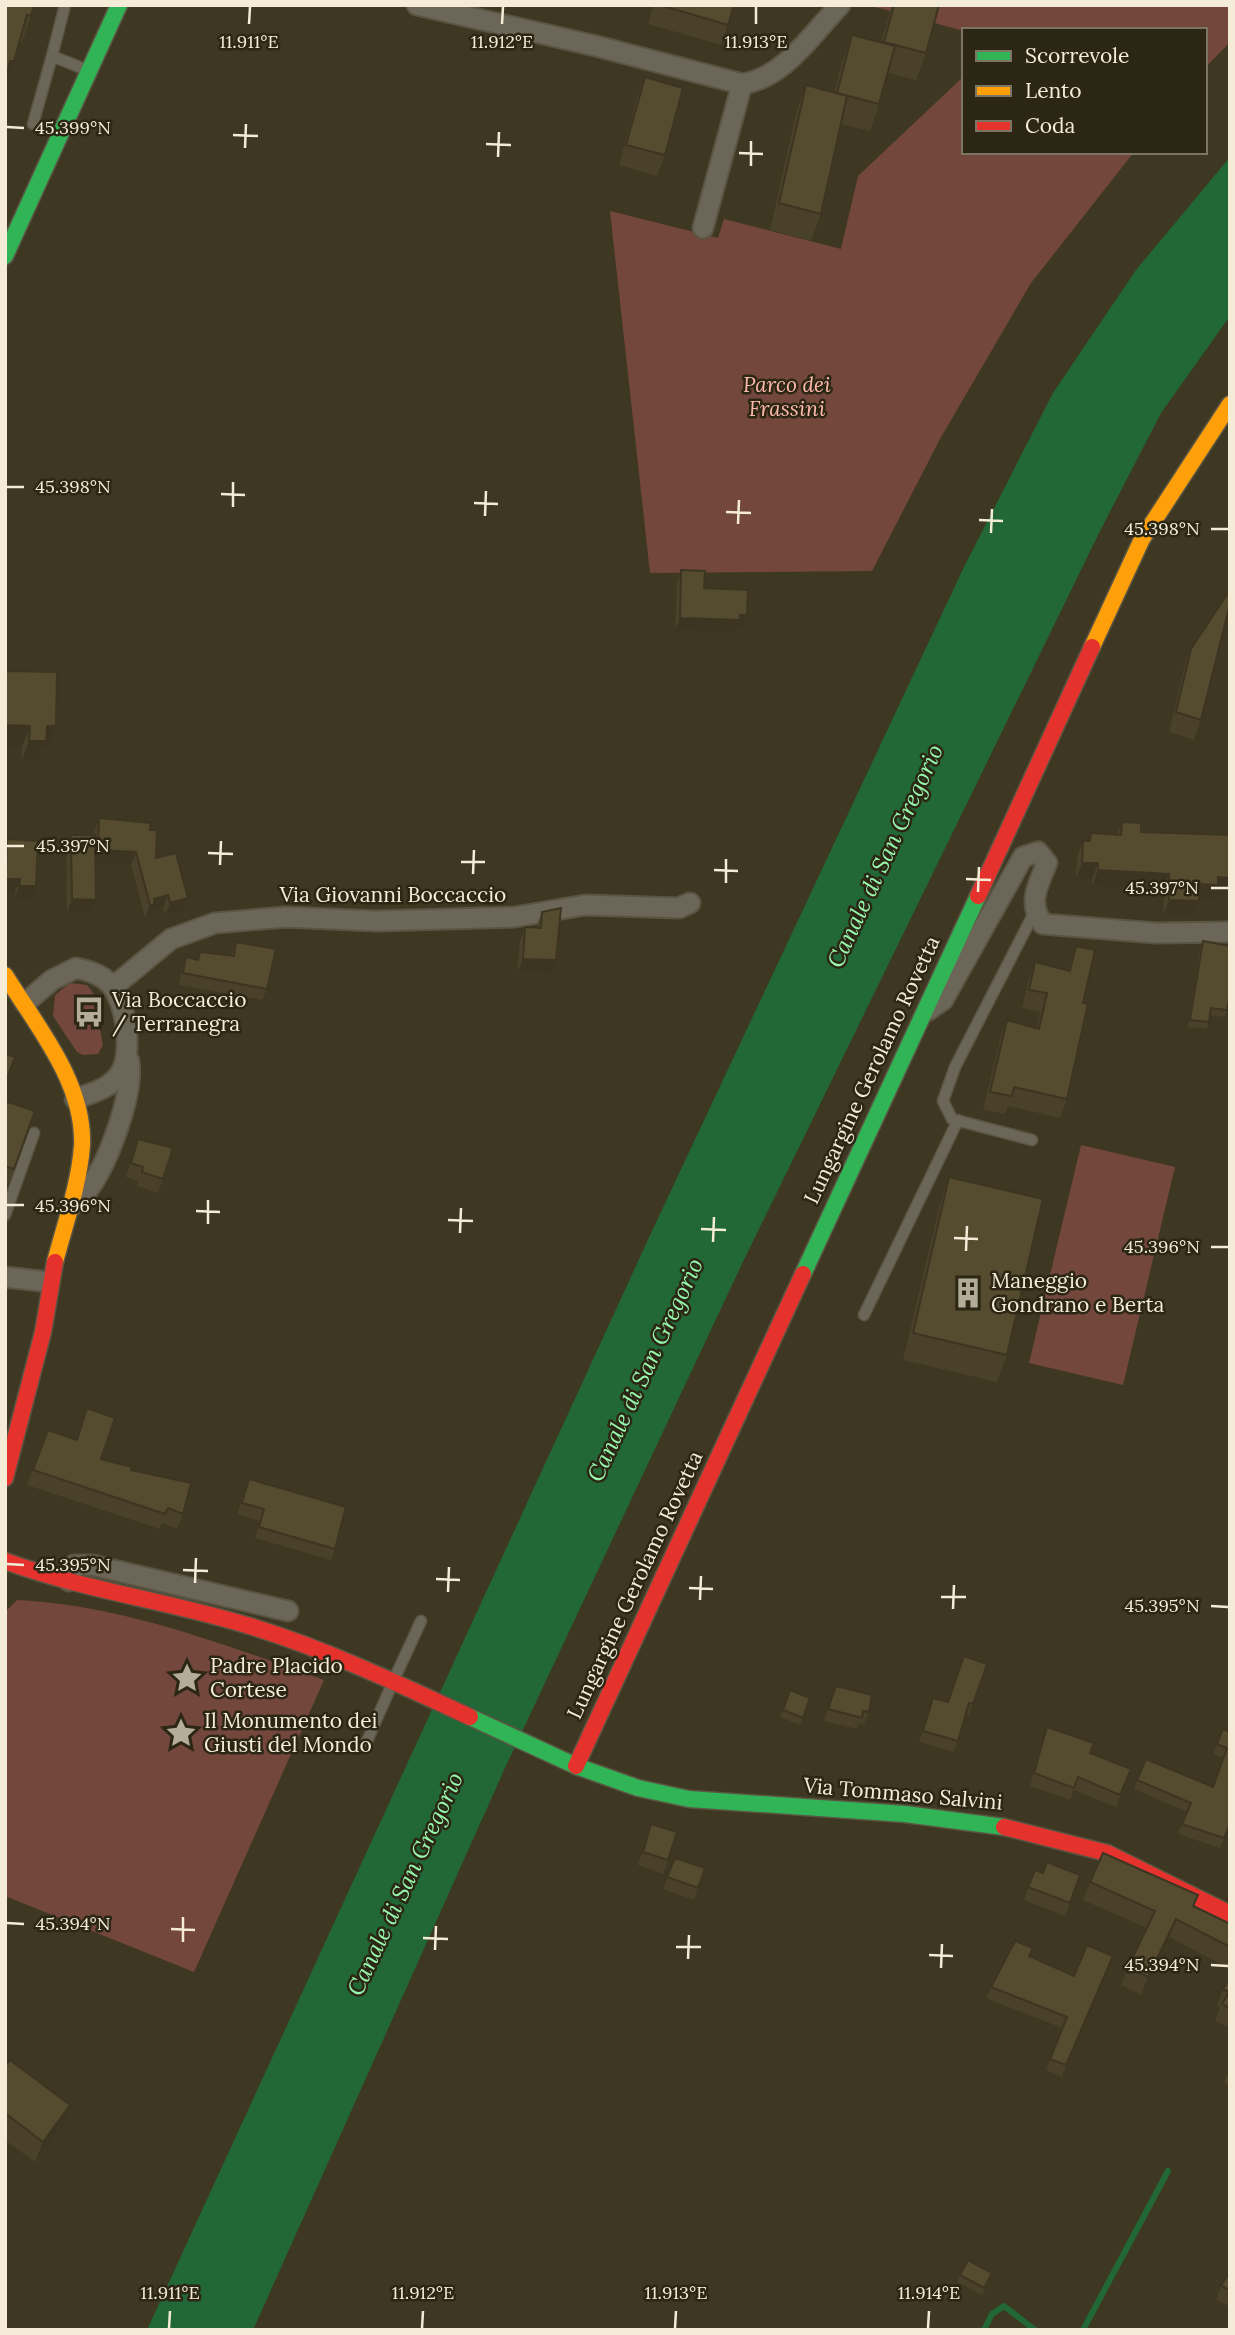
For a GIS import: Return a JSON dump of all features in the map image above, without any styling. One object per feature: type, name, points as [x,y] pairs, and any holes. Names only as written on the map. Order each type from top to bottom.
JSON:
[{"type":"street","points":[[5,256],[119,5]]},
{"type":"street","points":[[417,5],[596,46],[742,85],[760,82],[776,72],[840,5]]},
{"type":"street","points":[[703,228],[742,85]]},
{"type":"street","name":"Lungargine Gerolamo Rovetta","points":[[569,1762],[1142,539],[1230,404]]},
{"type":"street","points":[[920,1015],[943,1000],[1023,858],[1038,852],[1047,863],[1034,898],[1034,913],[1043,923],[1156,933],[1230,932]]},
{"type":"street","name":"Via Giovanni Boccaccio","points":[[113,987],[171,939],[215,923],[285,917],[376,921],[515,917],[585,905],[679,908],[690,903]]},
{"type":"street","points":[[24,1003],[52,980],[76,968],[95,973],[113,987],[125,1020],[131,1071],[126,1095],[101,1168],[89,1190],[69,1207]]},
{"type":"street","points":[[5,975],[49,1041],[75,1099],[82,1143],[69,1207],[49,1282],[43,1332],[5,1478]]},
{"type":"street","points":[[75,1099],[107,1087],[121,1073],[127,1046]]},
{"type":"street","points":[[5,1277],[49,1282]]},
{"type":"street","points":[[5,1561],[69,1581],[74,1564],[92,1565],[288,1611]]},
{"type":"street","name":"Via Tommaso Salvini","points":[[69,1581],[254,1627],[411,1689],[569,1762],[638,1788],[688,1799],[948,1818],[1055,1836],[1107,1853],[1230,1914]]},
{"type":"lane","points":[[33,124],[65,5]]},
{"type":"lane","points":[[52,56],[90,71]]},
{"type":"lane","points":[[1032,1140],[952,1119],[943,1101],[955,1067],[1034,913]]},
{"type":"lane","points":[[864,1315],[958,1120]]},
{"type":"lane","points":[[5,1215],[34,1133]]},
{"type":"lane","points":[[397,1674],[421,1621]]},
{"type":"lane","points":[[367,1741],[389,1691]]},
{"type":"green space","points":[[868,5],[1230,5],[1230,42],[1207,66],[1207,28],[962,28],[962,30]]},
{"type":"green space","name":"Parco dei Frassini","points":[[962,78],[962,154],[1132,154],[1031,283],[940,439],[872,571],[650,573],[610,211],[718,238],[724,219],[841,249],[858,176]]},
{"type":"green space","points":[[70,983],[87,985],[93,993],[103,1045],[98,1054],[83,1055],[77,1052],[53,1016],[55,995]]},
{"type":"green space","points":[[1081,1145],[1175,1167],[1123,1385],[1029,1363]]},
{"type":"green space","points":[[17,1600],[57,1603],[135,1618],[324,1680],[194,1972],[5,1896],[5,1612]]},
{"type":"water","name":"Canale di San Gregorio","points":[[1230,157],[1230,316],[1161,413],[1099,533],[740,1268],[505,1768],[253,2330],[147,2330],[652,1231],[964,567],[1053,393],[1136,270]]},
{"type":"building","points":[[5,5],[34,5],[31,16],[27,15],[14,61],[10,61],[5,81]]},
{"type":"building","points":[[660,5],[734,5],[728,25]]},
{"type":"building","points":[[894,5],[939,5],[926,53],[884,42]]},
{"type":"building","points":[[852,35],[895,46],[879,104],[837,93]]},
{"type":"building","points":[[645,77],[683,88],[665,155],[626,145]]},
{"type":"building","points":[[806,85],[847,96],[821,214],[779,203]]},
{"type":"building","points":[[681,570],[705,571],[704,588],[748,590],[747,615],[740,615],[740,620],[680,618]]},
{"type":"building","points":[[1230,590],[1230,604],[1201,720],[1176,712],[1191,649]]},
{"type":"building","points":[[5,671],[57,672],[56,726],[47,726],[46,741],[29,741],[30,726],[5,725]]},
{"type":"building","points":[[99,818],[151,823],[150,830],[157,830],[156,858],[176,853],[188,898],[170,903],[168,895],[154,899],[154,905],[150,905],[136,852],[98,850]]},
{"type":"building","points":[[1122,822],[1141,823],[1141,832],[1230,835],[1230,878],[1218,877],[1218,885],[1199,884],[1199,901],[1169,900],[1169,874],[1098,870],[1098,863],[1082,863],[1083,841],[1090,841],[1091,833],[1121,835]]},
{"type":"building","points":[[71,835],[95,835],[96,900],[72,899]]},
{"type":"building","points":[[7,839],[38,841],[36,886],[19,886],[20,879],[6,879]]},
{"type":"building","points":[[561,908],[556,960],[523,959],[525,927],[541,928],[542,912]]},
{"type":"building","points":[[1203,941],[1230,946],[1230,993],[1227,1010],[1211,1008],[1209,1022],[1190,1020]]},
{"type":"building","points":[[236,942],[276,949],[267,989],[183,973],[186,957],[198,960],[200,952],[234,956]]},
{"type":"building","points":[[1076,946],[1095,950],[1083,1003],[1088,1004],[1067,1099],[1014,1087],[1012,1096],[990,1092],[1007,1020],[1039,1029],[1047,993],[1029,990],[1035,962],[1070,971]]},
{"type":"building","points":[[5,1054],[15,1057],[5,1083]]},
{"type":"building","points":[[5,1101],[35,1111],[14,1169],[5,1166]]},
{"type":"building","points":[[138,1139],[173,1148],[163,1179],[142,1172],[143,1167],[131,1163]]},
{"type":"building","name":"Maneggio Gondrano e Berta","points":[[949,1177],[1043,1199],[1007,1355],[913,1333]]},
{"type":"building","points":[[87,1408],[115,1418],[101,1459],[132,1467],[131,1470],[191,1483],[183,1514],[168,1508],[165,1514],[33,1470],[48,1430],[77,1440]]},
{"type":"building","points":[[249,1479],[346,1507],[335,1549],[259,1527],[264,1509],[242,1503]]},
{"type":"building","points":[[964,1656],[987,1664],[973,1704],[969,1703],[958,1741],[923,1731],[933,1698],[948,1702]]},
{"type":"building","points":[[836,1686],[872,1695],[869,1712],[863,1711],[862,1718],[828,1709]]},
{"type":"building","points":[[790,1690],[810,1698],[803,1718],[783,1710]]},
{"type":"building","points":[[1047,1727],[1094,1743],[1090,1753],[1131,1769],[1120,1795],[1078,1777],[1074,1788],[1034,1773]]},
{"type":"building","points":[[1223,1729],[1230,1732],[1230,1824],[1224,1838],[1182,1824],[1191,1803],[1137,1780],[1146,1759],[1213,1787],[1227,1748],[1217,1744]]},
{"type":"building","points":[[651,1824],[677,1832],[668,1860],[643,1852]]},
{"type":"building","points":[[1103,1853],[1198,1895],[1193,1906],[1230,1924],[1230,1947],[1176,1919],[1148,1977],[1128,1967],[1155,1911],[1090,1882]]},
{"type":"building","points":[[675,1858],[705,1868],[698,1888],[667,1877]]},
{"type":"building","points":[[1047,1862],[1080,1875],[1070,1903],[1028,1887],[1035,1870],[1043,1873]]},
{"type":"building","points":[[1015,1941],[1033,1948],[1029,1956],[1074,1976],[1087,1945],[1113,1956],[1066,2065],[1050,2059],[1067,2017],[991,1987]]},
{"type":"building","points":[[1230,1977],[1230,2008],[1222,2004],[1229,1992],[1223,1989]]},
{"type":"building","points":[[10,2060],[70,2105],[43,2142],[5,2113],[5,2065]]},
{"type":"building","points":[[968,2260],[992,2273],[984,2288],[960,2275]]},
{"type":"building","points":[[1230,2271],[1230,2290],[1221,2286]]},
{"type":"waterway","points":[[1083,2330],[1168,2171]]},
{"type":"waterway","points":[[984,2330],[992,2314],[1004,2306],[1035,2330]]},
{"type":"traffic: fast","points":[[5,256],[119,5]]},
{"type":"traffic: fast","points":[[803,1274],[978,896]]},
{"type":"traffic: fast","points":[[470,1717],[576,1766],[638,1788],[689,1799],[905,1814],[1004,1827]]},
{"type":"traffic: slow","points":[[1092,647],[1142,539],[1230,404]]},
{"type":"traffic: slow","points":[[5,975],[44,1034],[67,1077],[81,1123],[82,1146],[78,1175],[55,1262]]},
{"type":"traffic: jam","points":[[978,896],[1092,647]]},
{"type":"traffic: jam","points":[[5,1478],[43,1332],[55,1262]]},
{"type":"traffic: jam","points":[[576,1766],[803,1274]]},
{"type":"traffic: jam","points":[[5,1561],[66,1580],[222,1618],[281,1636],[363,1668],[470,1717]]},
{"type":"traffic: jam","points":[[1004,1827],[1107,1853],[1230,1914]]},
{"type":"place","name":"Via Boccaccio / Terranegra","points":[[89,1012]]},
{"type":"place","name":"Maneggio Gondrano e Berta","points":[[968,1293]]},
{"type":"place","name":"Padre Placido Cortese","points":[[187,1678]]},
{"type":"place","name":"Il Monumento dei Giusti del Mondo","points":[[181,1733]]}]
